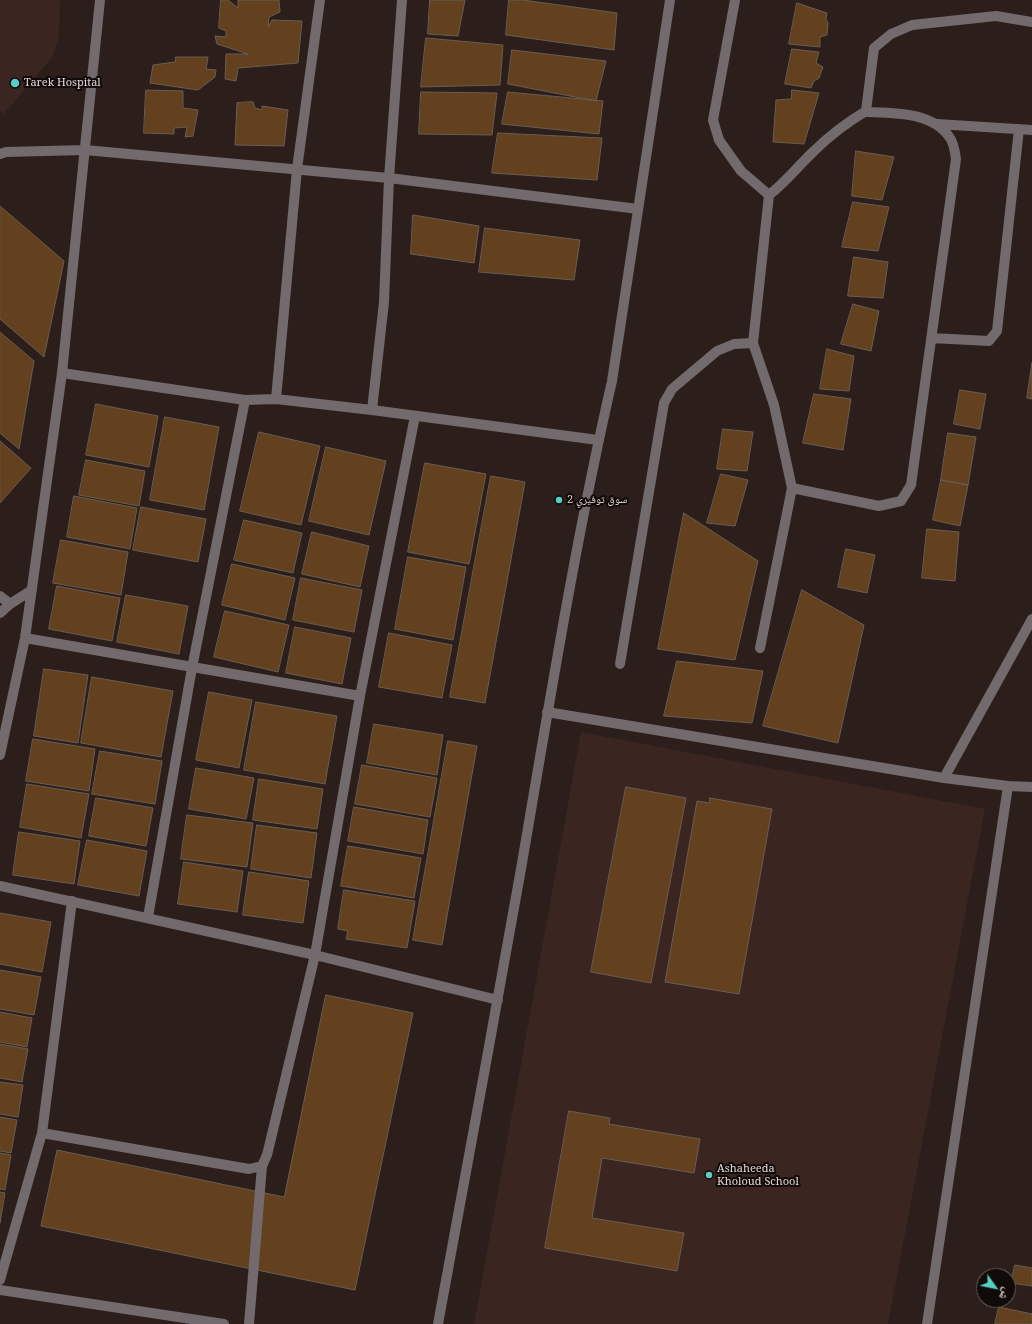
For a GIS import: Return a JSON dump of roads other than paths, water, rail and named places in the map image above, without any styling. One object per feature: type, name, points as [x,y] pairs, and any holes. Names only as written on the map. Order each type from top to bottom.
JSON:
[{"type":"street","points":[[0,756],[25,638],[62,374],[100,0]]},
{"type":"street","points":[[276,399],[297,169],[320,0]]},
{"type":"street","points":[[372,410],[384,302],[389,178],[402,0]]},
{"type":"street","points":[[438,1324],[498,1000],[547,712],[598,440],[612,381],[670,0]]},
{"type":"street","points":[[735,0],[713,120],[719,140],[741,171],[769,195]]},
{"type":"street","points":[[866,111],[874,48],[891,34],[912,24],[996,16],[1032,22]]},
{"type":"street","points":[[760,648],[792,488],[774,405],[753,343],[769,195],[784,184],[812,153],[838,128],[866,111],[903,113],[936,124],[1032,130]]},
{"type":"street","points":[[792,488],[879,506],[900,501],[911,485],[956,159],[951,139],[936,124]]},
{"type":"street","points":[[931,338],[989,341],[997,332],[1019,129]]},
{"type":"street","points":[[0,154],[6,152],[85,150],[389,178],[638,209]]},
{"type":"street","points":[[620,664],[664,403],[672,389],[717,351],[734,344],[753,343]]},
{"type":"street","points":[[62,374],[245,400],[276,399],[372,410],[598,440]]},
{"type":"street","points":[[148,918],[192,668],[245,400]]},
{"type":"street","points":[[249,1324],[262,1166],[267,1154],[315,955],[360,696],[415,416]]},
{"type":"street","points":[[0,613],[10,604],[32,590]]},
{"type":"street","points":[[0,596],[10,604]]},
{"type":"street","points":[[944,778],[1032,619]]},
{"type":"street","points":[[25,638],[360,696]]},
{"type":"street","points":[[547,712],[944,778],[1008,786],[1032,787]]},
{"type":"street","points":[[927,1324],[1008,786]]},
{"type":"street","points":[[0,886],[315,955],[498,1000]]},
{"type":"street","points":[[0,1280],[42,1133],[72,901]]},
{"type":"street","points":[[42,1133],[249,1169],[262,1166]]},
{"type":"street","points":[[0,1290],[182,1321],[224,1324]]},
{"type":"place","name":"Tarek Hospital","points":[[15,83]]},
{"type":"place","name":"سوق توفيري 2","points":[[559,500]]},
{"type":"place","name":"Ashaheeda Kholoud School","points":[[709,1175]]}]
